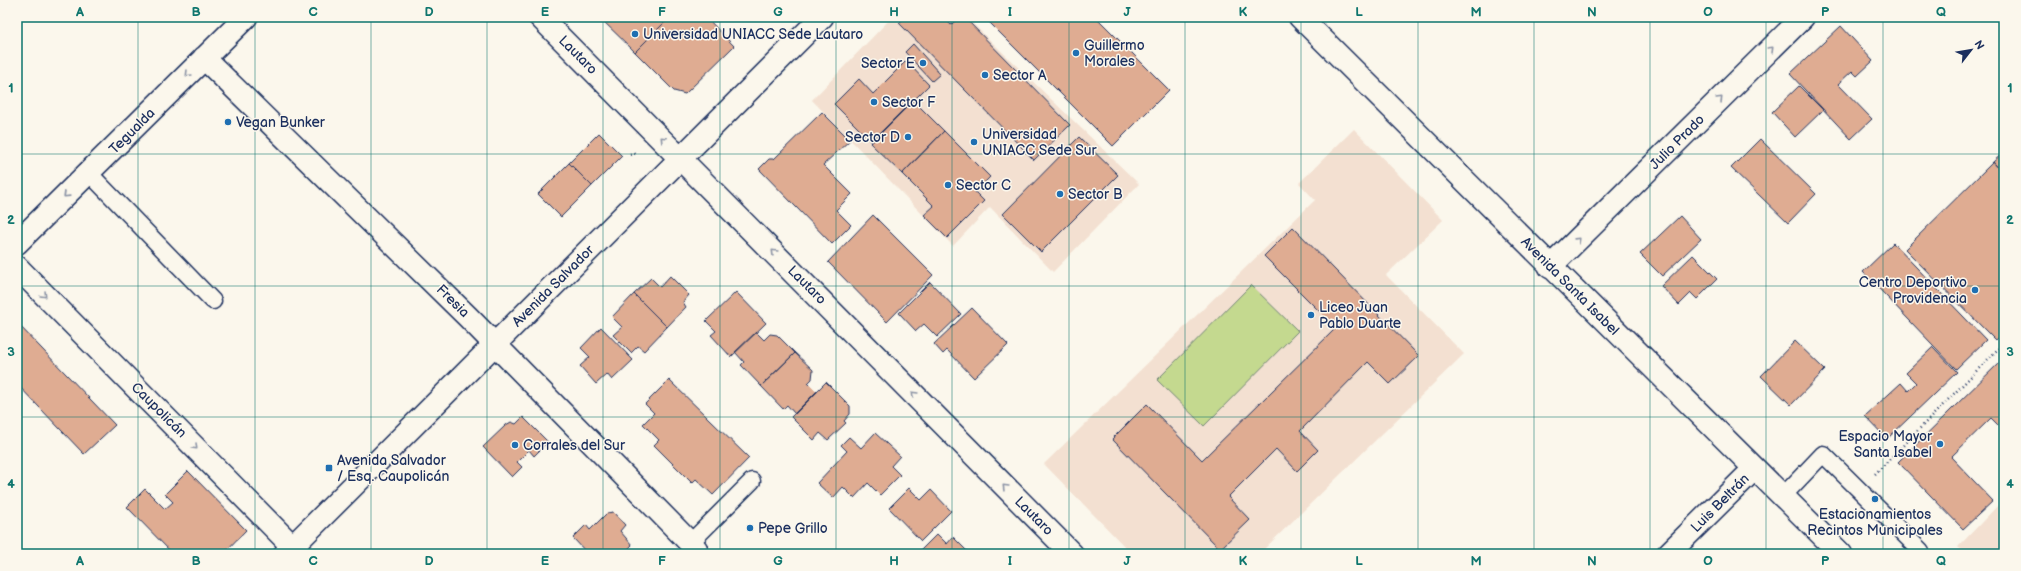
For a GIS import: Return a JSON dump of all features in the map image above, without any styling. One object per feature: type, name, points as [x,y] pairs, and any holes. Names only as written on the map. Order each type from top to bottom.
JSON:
[{"type":"street","name":"Tegualda","points":[[17,243],[246,17]]},
{"type":"street","name":"Lautaro","points":[[540,17],[681,158],[1067,552]]},
{"type":"street","name":"Avenida Salvador","points":[[292,551],[495,344],[822,17]]},
{"type":"street","name":"Avenida Santa Isabel","points":[[1300,17],[1550,267],[1841,554]]},
{"type":"street","name":"Julio Prado","points":[[1550,267],[1803,17]]},
{"type":"street","name":"Fresia","points":[[204,58],[495,344],[693,546]]},
{"type":"street","name":"Caupolicán","points":[[17,267],[292,551]]},
{"type":"street","name":"Luis Beltrán","points":[[1668,554],[1754,469]]},
{"type":"lane","points":[[89,173],[213,301]]},
{"type":"lane","points":[[1782,496],[1823,454],[1921,551],[1918,554]]},
{"type":"lane","points":[[693,546],[752,481]]},
{"type":"path","points":[[630,155],[640,152]]},
{"type":"path","points":[[1859,489],[2004,343]]},
{"type":"shaded area","name":"Universidad UNIACC Sede Sur","points":[[892,17],[966,17],[1139,184],[1053,272],[990,207],[953,246],[812,100]]},
{"type":"shaded area","name":"Liceo Juan Pablo Duarte","points":[[1354,129],[1443,220],[1386,275],[1464,354],[1259,554],[1132,554],[1044,464],[1315,200],[1299,183]]},
{"type":"shaded area","points":[[2004,499],[2004,554],[1966,554],[1958,547]]},
{"type":"green space","points":[[1251,285],[1298,331],[1204,426],[1157,380]]},
{"type":"building","name":"Universidad UNIACC Sede Lautaro","points":[[599,17],[670,17],[635,52]]},
{"type":"building","points":[[670,17],[706,17],[734,46],[685,94],[674,91],[635,52]]},
{"type":"building","name":"Sector A","points":[[905,17],[943,17],[951,25],[959,17],[964,17],[1070,125],[1034,160],[899,23]]},
{"type":"building","name":"Guillermo Morales","points":[[984,17],[1096,17],[1169,90],[1113,146]]},
{"type":"building","points":[[1841,26],[1873,61],[1857,76],[1852,71],[1838,84],[1872,119],[1851,139],[1790,74]]},
{"type":"building","name":"Sector E","points":[[913,44],[940,74],[932,81],[905,52]]},
{"type":"building","name":"Sector F","points":[[906,61],[929,85],[872,142],[834,104],[859,79],[873,94]]},
{"type":"building","points":[[1799,86],[1823,110],[1795,137],[1772,112]]},
{"type":"building","name":"Sector D","points":[[913,100],[944,131],[902,174],[870,143]]},
{"type":"building","points":[[822,112],[850,140],[823,165],[852,194],[836,210],[851,225],[832,244],[759,169],[769,159],[774,159]]},
{"type":"building","name":"Sector C","points":[[944,131],[990,177],[975,192],[984,201],[947,238],[924,215],[934,206],[902,174]]},
{"type":"building","points":[[599,133],[622,156],[592,186],[569,163]]},
{"type":"building","name":"Sector B","points":[[1079,137],[1118,175],[1041,252],[1003,214]]},
{"type":"building","points":[[1760,139],[1816,194],[1788,223],[1731,168]]},
{"type":"building","points":[[2004,152],[2004,174],[1993,162]]},
{"type":"building","name":"Centro Deportivo Providencia","points":[[1993,162],[2004,174],[2004,331],[1995,340],[1905,249]]},
{"type":"building","points":[[569,163],[592,186],[561,217],[538,194]]},
{"type":"building","points":[[873,215],[933,275],[887,322],[828,262]]},
{"type":"building","points":[[1680,216],[1701,239],[1662,276],[1640,254]]},
{"type":"building","points":[[1293,227],[1419,356],[1390,384],[1368,362],[1300,431],[1318,450],[1297,471],[1276,449],[1228,497],[1250,520],[1220,549],[1112,439],[1147,404],[1202,460],[1336,328],[1264,256]]},
{"type":"building","points":[[1893,243],[1986,340],[1956,369],[1863,272]]},
{"type":"building","points":[[1693,255],[1717,279],[1697,299],[1691,293],[1679,305],[1661,286]]},
{"type":"building","points":[[670,276],[689,295],[683,302],[686,307],[667,327],[634,294],[651,278],[660,287]]},
{"type":"building","points":[[930,282],[961,314],[937,337],[924,324],[916,331],[899,313]]},
{"type":"building","points":[[736,292],[766,323],[731,357],[711,335],[716,331],[706,321]]},
{"type":"building","points":[[634,294],[667,327],[644,351],[638,346],[631,353],[613,335],[622,327],[612,317]]},
{"type":"building","points":[[972,308],[1008,345],[974,378],[947,350],[943,354],[934,344]]},
{"type":"building","points":[[17,323],[115,425],[84,454],[17,384]]},
{"type":"building","points":[[601,327],[633,360],[612,380],[607,374],[596,384],[580,366],[590,357],[581,348]]},
{"type":"building","points":[[756,332],[764,340],[770,334],[777,335],[795,353],[761,386],[741,365],[744,362],[735,352]]},
{"type":"building","points":[[1795,341],[1825,370],[1791,405],[1761,376]]},
{"type":"building","points":[[1933,347],[1957,372],[1887,439],[1865,416],[1901,383],[1908,391],[1916,383],[1906,373]]},
{"type":"building","points":[[795,353],[813,370],[812,379],[808,383],[817,392],[795,414],[787,405],[783,409],[761,386]]},
{"type":"building","name":"Espacio Mayor Santa Isabel","points":[[2004,358],[2004,431],[1991,418],[1951,457],[1993,501],[1963,529],[1898,462]]},
{"type":"building","points":[[669,380],[749,458],[713,495],[696,479],[692,483],[654,445],[659,440],[643,424],[654,413],[645,404]]},
{"type":"building","points":[[826,382],[850,406],[850,414],[844,421],[846,423],[828,440],[820,433],[814,440],[791,417]]},
{"type":"building","name":"Corrales del Sur","points":[[523,417],[548,442],[534,456],[529,450],[517,462],[522,467],[512,477],[483,447],[506,425],[511,422],[516,424]]},
{"type":"building","points":[[875,433],[900,456],[891,466],[900,475],[880,495],[868,483],[854,498],[843,487],[833,498],[817,483],[847,451],[841,445],[849,437],[861,448]]},
{"type":"building","points":[[188,471],[246,530],[223,554],[173,554],[127,507],[145,489],[165,509],[173,502],[165,494]]},
{"type":"building","points":[[909,488],[921,500],[931,490],[951,511],[921,541],[889,508]]},
{"type":"building","points":[[613,512],[625,525],[620,531],[632,545],[623,554],[588,554],[573,538],[586,525],[590,530],[607,513]]},
{"type":"building","points":[[937,534],[947,544],[953,537],[970,554],[917,554]]},
{"type":"place","name":"Universidad UNIACC Sede Lautaro","points":[[635,34]]},
{"type":"place","name":"Guillermo Morales","points":[[1076,53]]},
{"type":"place","name":"Sector E","points":[[923,63]]},
{"type":"place","name":"Sector A","points":[[985,75]]},
{"type":"place","name":"Sector F","points":[[874,102]]},
{"type":"place","name":"Vegan Bunker","points":[[228,122]]},
{"type":"place","name":"Sector D","points":[[908,137]]},
{"type":"place","name":"Universidad UNIACC Sede Sur","points":[[974,142]]},
{"type":"place","name":"Sector C","points":[[948,185]]},
{"type":"place","name":"Sector B","points":[[1060,194]]},
{"type":"place","name":"Centro Deportivo Providencia","points":[[1975,290]]},
{"type":"place","name":"Liceo Juan Pablo Duarte","points":[[1311,315]]},
{"type":"place","name":"Espacio Mayor Santa Isabel","points":[[1940,444]]},
{"type":"place","name":"Corrales del Sur","points":[[515,445]]},
{"type":"place","name":"Avenida Salvador / Esq. Caupolicán","points":[[329,468]]},
{"type":"place","name":"Estacionamientos Recintos Municipales","points":[[1875,499]]},
{"type":"place","name":"Pepe Grillo","points":[[750,528]]}]
